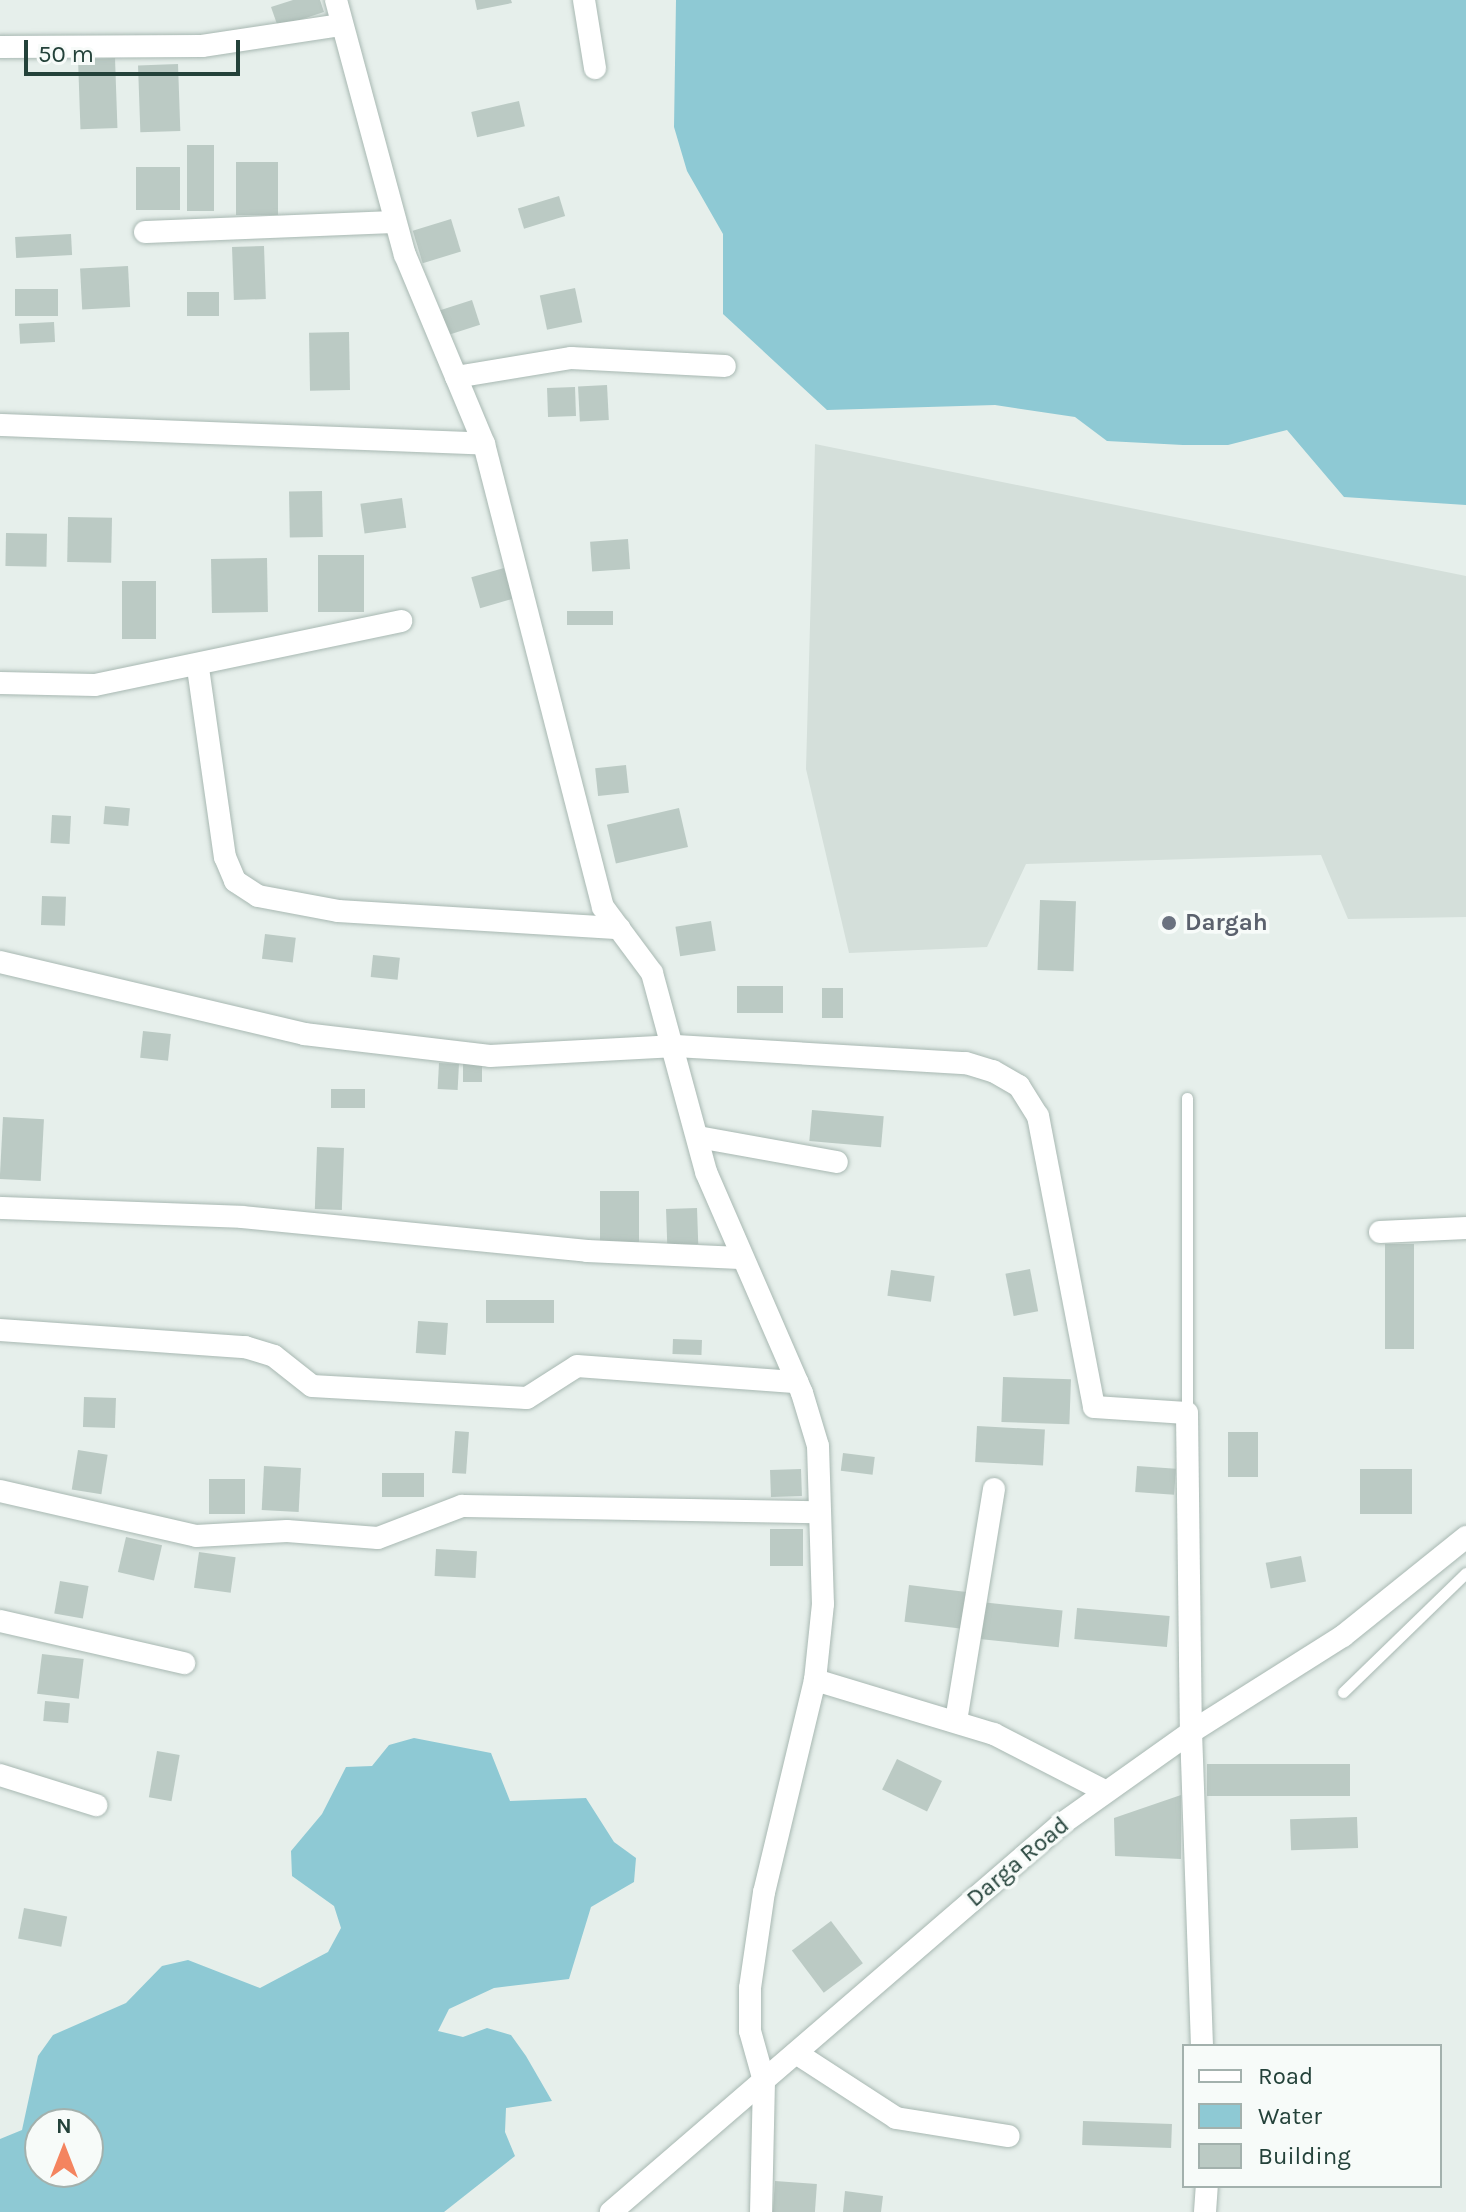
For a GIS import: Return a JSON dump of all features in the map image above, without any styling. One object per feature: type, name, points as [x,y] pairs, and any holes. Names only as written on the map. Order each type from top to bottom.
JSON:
[{"type":"street","points":[[336,0],[395,222],[484,444],[603,907],[652,973],[676,1046],[698,1137],[740,1258],[797,1382],[818,1446],[823,1604],[815,1680],[764,1892],[750,1988],[750,2031],[764,2081],[761,2212]]},
{"type":"street","points":[[584,0],[595,68]]},
{"type":"street","points":[[0,47],[202,46],[341,25]]},
{"type":"street","points":[[145,232],[395,222]]},
{"type":"street","points":[[456,377],[571,358],[725,366]]},
{"type":"street","points":[[0,425],[484,444]]},
{"type":"street","points":[[0,683],[95,685],[198,668],[401,621]]},
{"type":"street","points":[[198,668],[225,857],[235,881],[258,896],[338,911],[619,928]]},
{"type":"street","points":[[0,962],[320,1036],[490,1056],[676,1046],[966,1063],[1019,1086],[1038,1116],[1090,1399],[1105,1412],[1187,1413],[1191,1732],[1202,2044]]},
{"type":"street","points":[[698,1137],[837,1162]]},
{"type":"street","points":[[0,1208],[242,1217],[587,1251],[740,1258]]},
{"type":"street","points":[[1380,1232],[1466,1228]]},
{"type":"street","points":[[0,1330],[245,1347],[274,1356],[312,1386],[527,1398],[577,1366],[797,1382]]},
{"type":"street","points":[[956,1721],[994,1489]]},
{"type":"street","points":[[0,1491],[196,1536],[287,1531],[378,1538],[462,1506],[819,1512]]},
{"type":"street","name":"Darga Road","points":[[611,2212],[1105,1791],[1191,1732],[1343,1636],[1466,1537]]},
{"type":"street","points":[[0,1621],[184,1663]]},
{"type":"street","points":[[815,1680],[956,1721],[1105,1791]]},
{"type":"street","points":[[0,1775],[96,1805]]},
{"type":"street","points":[[796,2053],[896,2118],[1009,2136]]},
{"type":"street","points":[[1205,2212],[1207,2188]]},
{"type":"lane","points":[[1187,1098],[1187,1413]]},
{"type":"lane","points":[[1343,1692],[1466,1573]]},
{"type":"shaded area","points":[[815,444],[1466,576],[1466,917],[1348,919],[1321,855],[1026,864],[987,947],[849,953],[806,769]]},
{"type":"water","points":[[676,0],[1466,0],[1466,505],[1344,497],[1287,430],[1228,445],[1183,445],[1107,441],[1075,417],[995,405],[827,410],[723,314],[723,234],[687,171],[674,127]]},
{"type":"water","points":[[414,1738],[491,1753],[510,1801],[586,1798],[614,1842],[636,1858],[634,1882],[591,1907],[569,1979],[494,1988],[449,2009],[438,2031],[463,2037],[487,2028],[511,2035],[526,2056],[552,2101],[506,2108],[505,2132],[515,2156],[444,2212],[0,2212],[0,2139],[22,2130],[24,2121],[24,2188],[104,2188],[104,2108],[27,2108],[38,2056],[53,2035],[126,2003],[162,1966],[188,1960],[260,1988],[328,1952],[341,1928],[334,1906],[292,1876],[291,1851],[322,1814],[346,1767],[372,1766],[389,1745]]},
{"type":"building","points":[[293,0],[320,0],[324,12],[278,27],[271,7]]},
{"type":"building","points":[[475,0],[511,0],[512,3],[477,10]]},
{"type":"building","points":[[115,58],[117,128],[80,129],[78,59]]},
{"type":"building","points":[[178,64],[180,131],[140,132],[138,65]]},
{"type":"building","points":[[519,101],[525,126],[477,137],[471,112]]},
{"type":"building","points":[[187,145],[214,145],[214,211],[187,211]]},
{"type":"building","points":[[236,162],[278,162],[278,215],[236,215]]},
{"type":"building","points":[[136,167],[180,167],[180,210],[136,210]]},
{"type":"building","points":[[559,196],[565,216],[524,229],[518,209]]},
{"type":"building","points":[[451,219],[461,252],[423,263],[413,231]]},
{"type":"building","points":[[71,234],[72,255],[16,258],[15,237]]},
{"type":"building","points":[[264,246],[266,299],[234,300],[232,247]]},
{"type":"building","points":[[128,266],[130,307],[82,309],[80,269]]},
{"type":"building","points":[[575,288],[582,322],[547,330],[540,295]]},
{"type":"building","points":[[15,289],[58,289],[58,316],[15,316]]},
{"type":"building","points":[[187,292],[219,292],[219,316],[187,316]]},
{"type":"building","points":[[472,300],[480,325],[446,336],[438,311]]},
{"type":"building","points":[[54,322],[55,342],[20,344],[19,324]]},
{"type":"building","points":[[349,332],[350,390],[310,391],[309,333]]},
{"type":"building","points":[[607,385],[609,420],[580,421],[578,387]]},
{"type":"building","points":[[575,387],[576,416],[548,417],[547,388]]},
{"type":"building","points":[[322,491],[323,537],[290,538],[289,492]]},
{"type":"building","points":[[402,498],[406,528],[365,534],[360,504]]},
{"type":"building","points":[[68,517],[112,518],[111,563],[67,562]]},
{"type":"building","points":[[6,533],[47,534],[46,567],[5,566]]},
{"type":"building","points":[[628,539],[630,569],[592,572],[590,542]]},
{"type":"building","points":[[318,555],[364,555],[364,612],[318,612]]},
{"type":"building","points":[[267,558],[268,612],[212,613],[211,559]]},
{"type":"building","points":[[504,568],[513,599],[480,608],[471,577]]},
{"type":"building","points":[[122,581],[156,581],[156,639],[122,639]]},
{"type":"building","points":[[567,611],[613,611],[613,625],[567,625]]},
{"type":"building","points":[[626,765],[629,793],[598,796],[595,768]]},
{"type":"building","points":[[105,806],[130,808],[128,826],[103,824]]},
{"type":"building","points":[[679,808],[688,847],[616,864],[607,825]]},
{"type":"building","points":[[52,815],[71,816],[70,844],[51,843]]},
{"type":"building","points":[[42,896],[66,897],[65,926],[41,925]]},
{"type":"building","points":[[1040,900],[1076,901],[1074,971],[1038,970]]},
{"type":"building","points":[[711,921],[716,951],[680,956],[675,927]]},
{"type":"building","points":[[265,934],[296,938],[293,963],[262,959]]},
{"type":"building","points":[[373,955],[400,958],[398,980],[371,977]]},
{"type":"building","points":[[737,986],[783,986],[783,1013],[737,1013]]},
{"type":"building","points":[[822,988],[843,988],[843,1018],[822,1018]]},
{"type":"building","points":[[143,1031],[171,1034],[168,1061],[140,1058]]},
{"type":"building","points":[[463,1062],[482,1062],[482,1082],[463,1082]]},
{"type":"building","points":[[439,1063],[459,1064],[458,1090],[438,1089]]},
{"type":"building","points":[[331,1089],[365,1089],[365,1108],[331,1108]]},
{"type":"building","points":[[812,1110],[884,1116],[881,1147],[809,1141]]},
{"type":"building","points":[[3,1117],[44,1119],[41,1181],[0,1179]]},
{"type":"building","points":[[317,1147],[344,1148],[342,1210],[315,1209]]},
{"type":"building","points":[[600,1191],[639,1191],[639,1242],[600,1242]]},
{"type":"building","points":[[697,1208],[698,1244],[667,1245],[666,1209]]},
{"type":"building","points":[[1385,1244],[1414,1244],[1414,1349],[1385,1349]]},
{"type":"building","points":[[1030,1269],[1038,1311],[1014,1316],[1005,1274]]},
{"type":"building","points":[[891,1270],[935,1276],[931,1302],[887,1296]]},
{"type":"building","points":[[486,1300],[554,1300],[554,1323],[486,1323]]},
{"type":"building","points":[[418,1321],[448,1323],[446,1355],[416,1353]]},
{"type":"building","points":[[673,1339],[702,1340],[701,1355],[672,1354]]},
{"type":"building","points":[[1003,1377],[1071,1379],[1069,1424],[1001,1422]]},
{"type":"building","points":[[84,1397],[116,1398],[115,1428],[83,1427]]},
{"type":"building","points":[[977,1426],[1045,1430],[1043,1466],[975,1462]]},
{"type":"building","points":[[455,1431],[469,1432],[466,1474],[452,1473]]},
{"type":"building","points":[[1228,1432],[1258,1432],[1258,1477],[1228,1477]]},
{"type":"building","points":[[78,1450],[108,1455],[101,1494],[72,1490]]},
{"type":"building","points":[[843,1453],[875,1457],[873,1475],[841,1471]]},
{"type":"building","points":[[264,1466],[301,1468],[299,1512],[262,1510]]},
{"type":"building","points":[[1137,1466],[1176,1469],[1174,1495],[1135,1492]]},
{"type":"building","points":[[801,1469],[802,1496],[771,1497],[770,1470]]},
{"type":"building","points":[[1360,1469],[1412,1469],[1412,1514],[1360,1514]]},
{"type":"building","points":[[382,1473],[424,1473],[424,1497],[382,1497]]},
{"type":"building","points":[[209,1479],[245,1479],[245,1514],[209,1514]]},
{"type":"building","points":[[770,1529],[803,1529],[803,1566],[770,1566]]},
{"type":"building","points":[[126,1537],[162,1545],[154,1580],[118,1572]]},
{"type":"building","points":[[436,1549],[477,1551],[476,1578],[435,1576]]},
{"type":"building","points":[[199,1552],[236,1557],[231,1593],[194,1588]]},
{"type":"building","points":[[1301,1556],[1306,1582],[1271,1588],[1266,1563]]},
{"type":"building","points":[[60,1581],[89,1586],[83,1619],[54,1613]]},
{"type":"building","points":[[909,1585],[969,1592],[964,1629],[904,1622]]},
{"type":"building","points":[[981,1602],[1063,1611],[1059,1647],[977,1639]]},
{"type":"building","points":[[1077,1608],[1170,1616],[1167,1647],[1074,1639]]},
{"type":"building","points":[[42,1654],[84,1659],[79,1699],[37,1694]]},
{"type":"building","points":[[45,1701],[70,1703],[68,1723],[43,1721]]},
{"type":"building","points":[[157,1751],[180,1755],[171,1801],[149,1797]]},
{"type":"building","points":[[897,1759],[942,1781],[927,1811],[882,1790]]},
{"type":"building","points":[[1207,1764],[1350,1764],[1350,1796],[1207,1796]]},
{"type":"building","points":[[1181,1795],[1181,1859],[1115,1856],[1114,1818]]},
{"type":"building","points":[[1357,1817],[1358,1848],[1291,1850],[1290,1819]]},
{"type":"building","points":[[24,1908],[67,1916],[61,1947],[18,1938]]},
{"type":"building","points":[[831,1921],[863,1963],[824,1993],[792,1950]]},
{"type":"building","points":[[1083,2121],[1172,2124],[1171,2148],[1082,2145]]},
{"type":"building","points":[[775,2181],[817,2184],[815,2212],[773,2212]]},
{"type":"building","points":[[845,2191],[883,2196],[881,2212],[843,2212]]},
{"type":"place","name":"Dargah","points":[[1169,923]]}]
